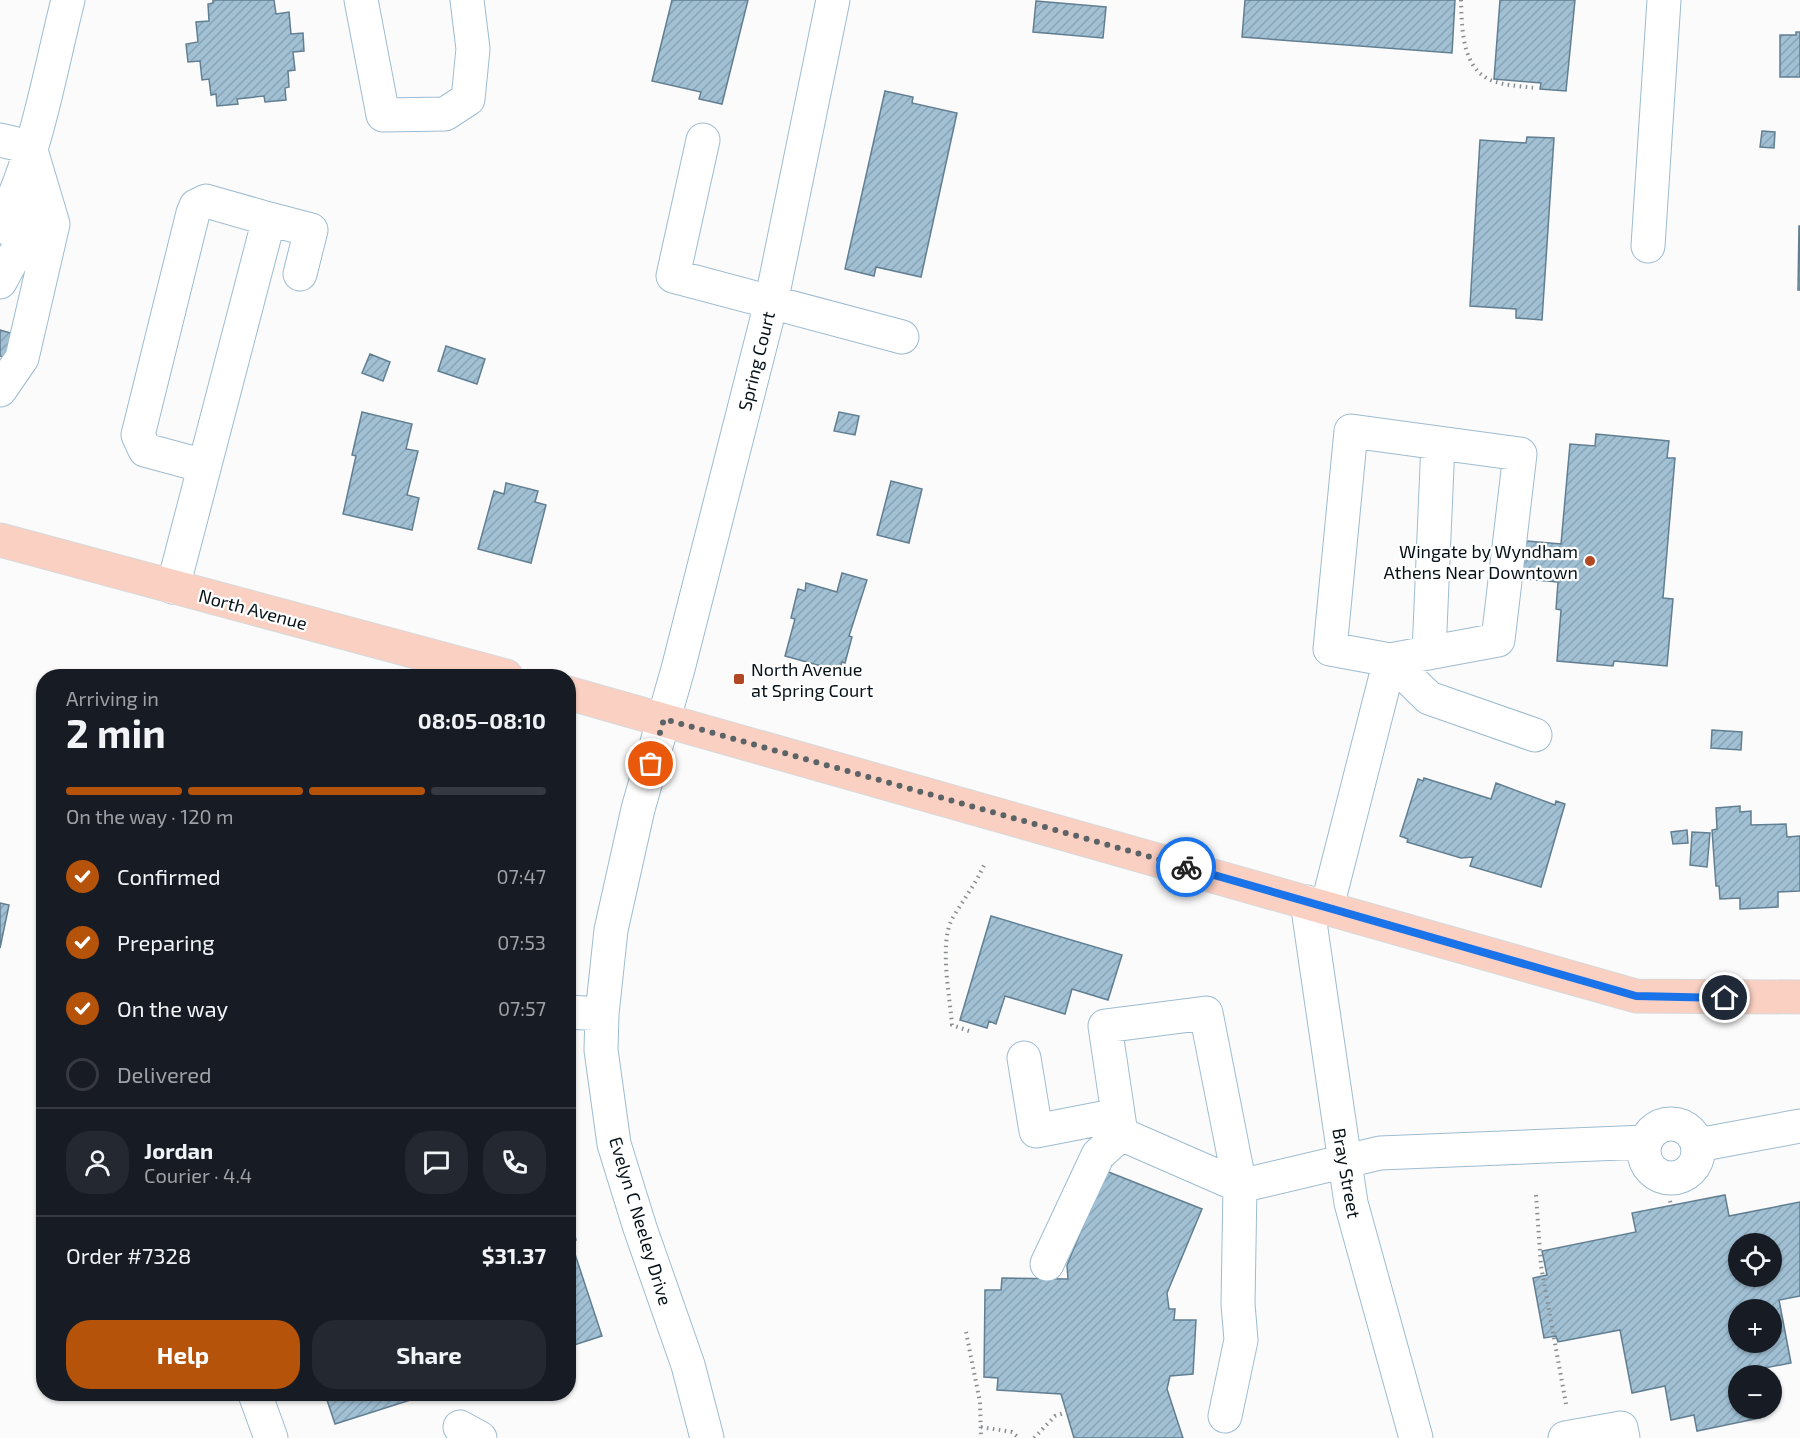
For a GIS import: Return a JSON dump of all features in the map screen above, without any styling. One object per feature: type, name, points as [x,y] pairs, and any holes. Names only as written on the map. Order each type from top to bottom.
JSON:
[{"type":"main road","name":"North Avenue","points":[[0,540],[480,669]]},
{"type":"main road","points":[[576,695],[1636,996],[1800,998]]},
{"type":"street","points":[[0,227],[14,200],[15,144],[68,0]]},
{"type":"street","points":[[361,0],[383,116],[445,114],[468,99],[473,49],[467,0]]},
{"type":"street","name":"Spring Court","points":[[664,719],[771,303],[833,0]]},
{"type":"street","points":[[1648,246],[1664,0]]},
{"type":"street","points":[[703,140],[673,276],[902,337]]},
{"type":"street","points":[[15,144],[33,208],[26,234],[0,281],[37,300]]},
{"type":"street","points":[[0,390],[22,358],[53,224],[15,144]]},
{"type":"street","points":[[204,466],[145,450],[138,435],[196,206],[206,201],[311,230],[300,274]]},
{"type":"street","points":[[173,587],[269,219]]},
{"type":"street","points":[[1351,431],[1438,443],[1520,454],[1498,640],[1390,660],[1330,649],[1351,431]]},
{"type":"street","points":[[1429,653],[1438,443]]},
{"type":"street","points":[[1390,660],[1429,698],[1534,735]]},
{"type":"street","points":[[1317,905],[1390,660]]},
{"type":"street","name":"Evelyn C Neeley Drive","points":[[664,719],[638,809],[611,930],[602,1014],[601,1050],[614,1144],[640,1228],[688,1365],[706,1438]]},
{"type":"street","name":"Bray Street","points":[[1317,905],[1344,1163],[1351,1203],[1416,1438]]},
{"type":"street","points":[[576,1012],[602,1014]]},
{"type":"street","points":[[1047,1264],[1098,1155],[1120,1125],[1105,1026],[1206,1013],[1240,1186],[1238,1304],[1241,1340],[1225,1416]]},
{"type":"street","points":[[1024,1058],[1036,1131],[1120,1125],[1240,1186],[1380,1153],[1645,1142],[1655,1128],[1672,1123],[1690,1130],[1698,1146],[1800,1126]]},
{"type":"street","points":[[258,1401],[271,1438]]},
{"type":"street","points":[[1566,1423],[1621,1428],[1623,1438]]},
{"type":"path","points":[[1461,0],[1462,38],[1466,51],[1482,75],[1494,82],[1534,88]]},
{"type":"path","points":[[969,1031],[952,1025],[946,943],[951,921],[970,893],[985,863]]},
{"type":"path","points":[[1536,1195],[1541,1266],[1566,1423]]},
{"type":"path","points":[[966,1332],[980,1402],[981,1438]]},
{"type":"path","points":[[1034,1438],[1055,1416],[1067,1412]]},
{"type":"path","points":[[981,1427],[1012,1432],[1020,1438]]},
{"type":"building","points":[[213,0],[274,0],[276,14],[289,12],[291,34],[303,33],[304,51],[293,52],[295,70],[288,71],[289,87],[285,88],[286,100],[265,102],[264,96],[237,99],[238,104],[217,106],[216,94],[211,95],[209,79],[202,80],[200,61],[188,62],[186,44],[198,42],[196,22],[209,21],[208,4],[213,3]]},
{"type":"building","points":[[672,0],[748,0],[722,104],[699,99],[701,92],[652,81]]},
{"type":"building","points":[[1245,0],[1455,0],[1452,53],[1242,37]]},
{"type":"building","points":[[1500,0],[1575,0],[1566,91],[1540,89],[1541,83],[1494,79]]},
{"type":"building","points":[[1036,1],[1106,7],[1103,38],[1033,32]]},
{"type":"building","points":[[1796,32],[1800,32],[1800,77],[1780,77],[1780,35],[1796,35]]},
{"type":"building","points":[[885,91],[913,97],[912,103],[957,113],[921,277],[876,267],[874,276],[845,269]]},
{"type":"building","points":[[1762,131],[1775,132],[1774,148],[1760,147]]},
{"type":"building","points":[[1527,137],[1554,138],[1542,320],[1516,318],[1516,309],[1470,306],[1480,140],[1526,143]]},
{"type":"building","points":[[1799,226],[1800,290],[1798,290]]},
{"type":"building","points":[[0,330],[14,334],[7,358],[0,356]]},
{"type":"building","points":[[446,346],[485,359],[477,384],[438,371]]},
{"type":"building","points":[[370,354],[390,362],[383,381],[362,373]]},
{"type":"building","points":[[362,412],[412,424],[406,449],[418,451],[407,495],[419,498],[412,530],[343,514],[356,456],[352,455]]},
{"type":"building","points":[[839,412],[859,416],[855,435],[834,431]]},
{"type":"building","name":"Wingate by Wyndham Athens Near Downtown","points":[[1596,434],[1669,441],[1667,458],[1675,458],[1663,598],[1673,599],[1667,666],[1614,661],[1613,666],[1557,661],[1561,610],[1556,609],[1558,582],[1513,578],[1516,540],[1561,544],[1570,444],[1595,446]]},
{"type":"building","points":[[891,481],[922,489],[909,543],[877,535]]},
{"type":"building","points":[[506,483],[538,491],[535,502],[546,505],[531,563],[478,549],[494,491],[504,494]]},
{"type":"building","points":[[842,573],[867,580],[849,636],[852,637],[845,663],[842,662],[839,671],[785,656],[795,619],[791,618],[798,589],[805,591],[806,583],[837,592]]},
{"type":"building","points":[[1712,730],[1742,732],[1741,750],[1711,748]]},
{"type":"building","points":[[1424,778],[1491,799],[1496,783],[1555,805],[1556,801],[1565,804],[1541,887],[1470,866],[1473,857],[1461,858],[1407,842],[1408,839],[1400,836],[1418,779],[1423,781]]},
{"type":"building","points":[[1740,806],[1740,812],[1751,811],[1751,825],[1786,824],[1787,837],[1800,836],[1800,891],[1778,892],[1778,907],[1740,909],[1740,898],[1720,899],[1719,886],[1716,886],[1712,830],[1717,829],[1716,808]]},
{"type":"building","points":[[1687,830],[1688,843],[1673,844],[1671,832]]},
{"type":"building","points":[[1692,832],[1710,833],[1707,867],[1690,865]]},
{"type":"building","points":[[0,903],[9,905],[0,948]]},
{"type":"building","points":[[991,916],[1122,955],[1108,1000],[1072,989],[1065,1014],[1005,996],[996,1024],[989,1021],[987,1028],[960,1020]]},
{"type":"building","points":[[1106,1171],[1202,1209],[1167,1293],[1169,1309],[1175,1309],[1174,1320],[1196,1320],[1193,1374],[1170,1376],[1167,1389],[1183,1438],[1074,1438],[1061,1394],[997,1390],[998,1378],[984,1377],[985,1290],[1001,1290],[1002,1278],[1068,1279],[1067,1265]]},
{"type":"building","points":[[1725,1195],[1729,1216],[1800,1202],[1800,1296],[1782,1299],[1728,1299],[1728,1353],[1782,1353],[1782,1316],[1791,1363],[1728,1365],[1728,1419],[1755,1419],[1697,1431],[1694,1415],[1671,1420],[1665,1386],[1632,1393],[1620,1330],[1558,1342],[1556,1336],[1544,1338],[1533,1278],[1547,1275],[1542,1251],[1636,1232],[1632,1213]]},
{"type":"building","points":[[576,1257],[602,1336],[576,1344]]},
{"type":"building","points":[[327,1401],[407,1401],[335,1424]]},
{"type":"way so far","points":[[651,764],[664,719],[1186,867]]},
{"type":"place","name":"Wingate by Wyndham Athens Near Downtown","points":[[1590,561]]},
{"type":"place","name":"North Avenue at Spring Court","points":[[739,679]]},
{"type":"route","points":[[1186,867],[1636,996],[1725,998]]}]
